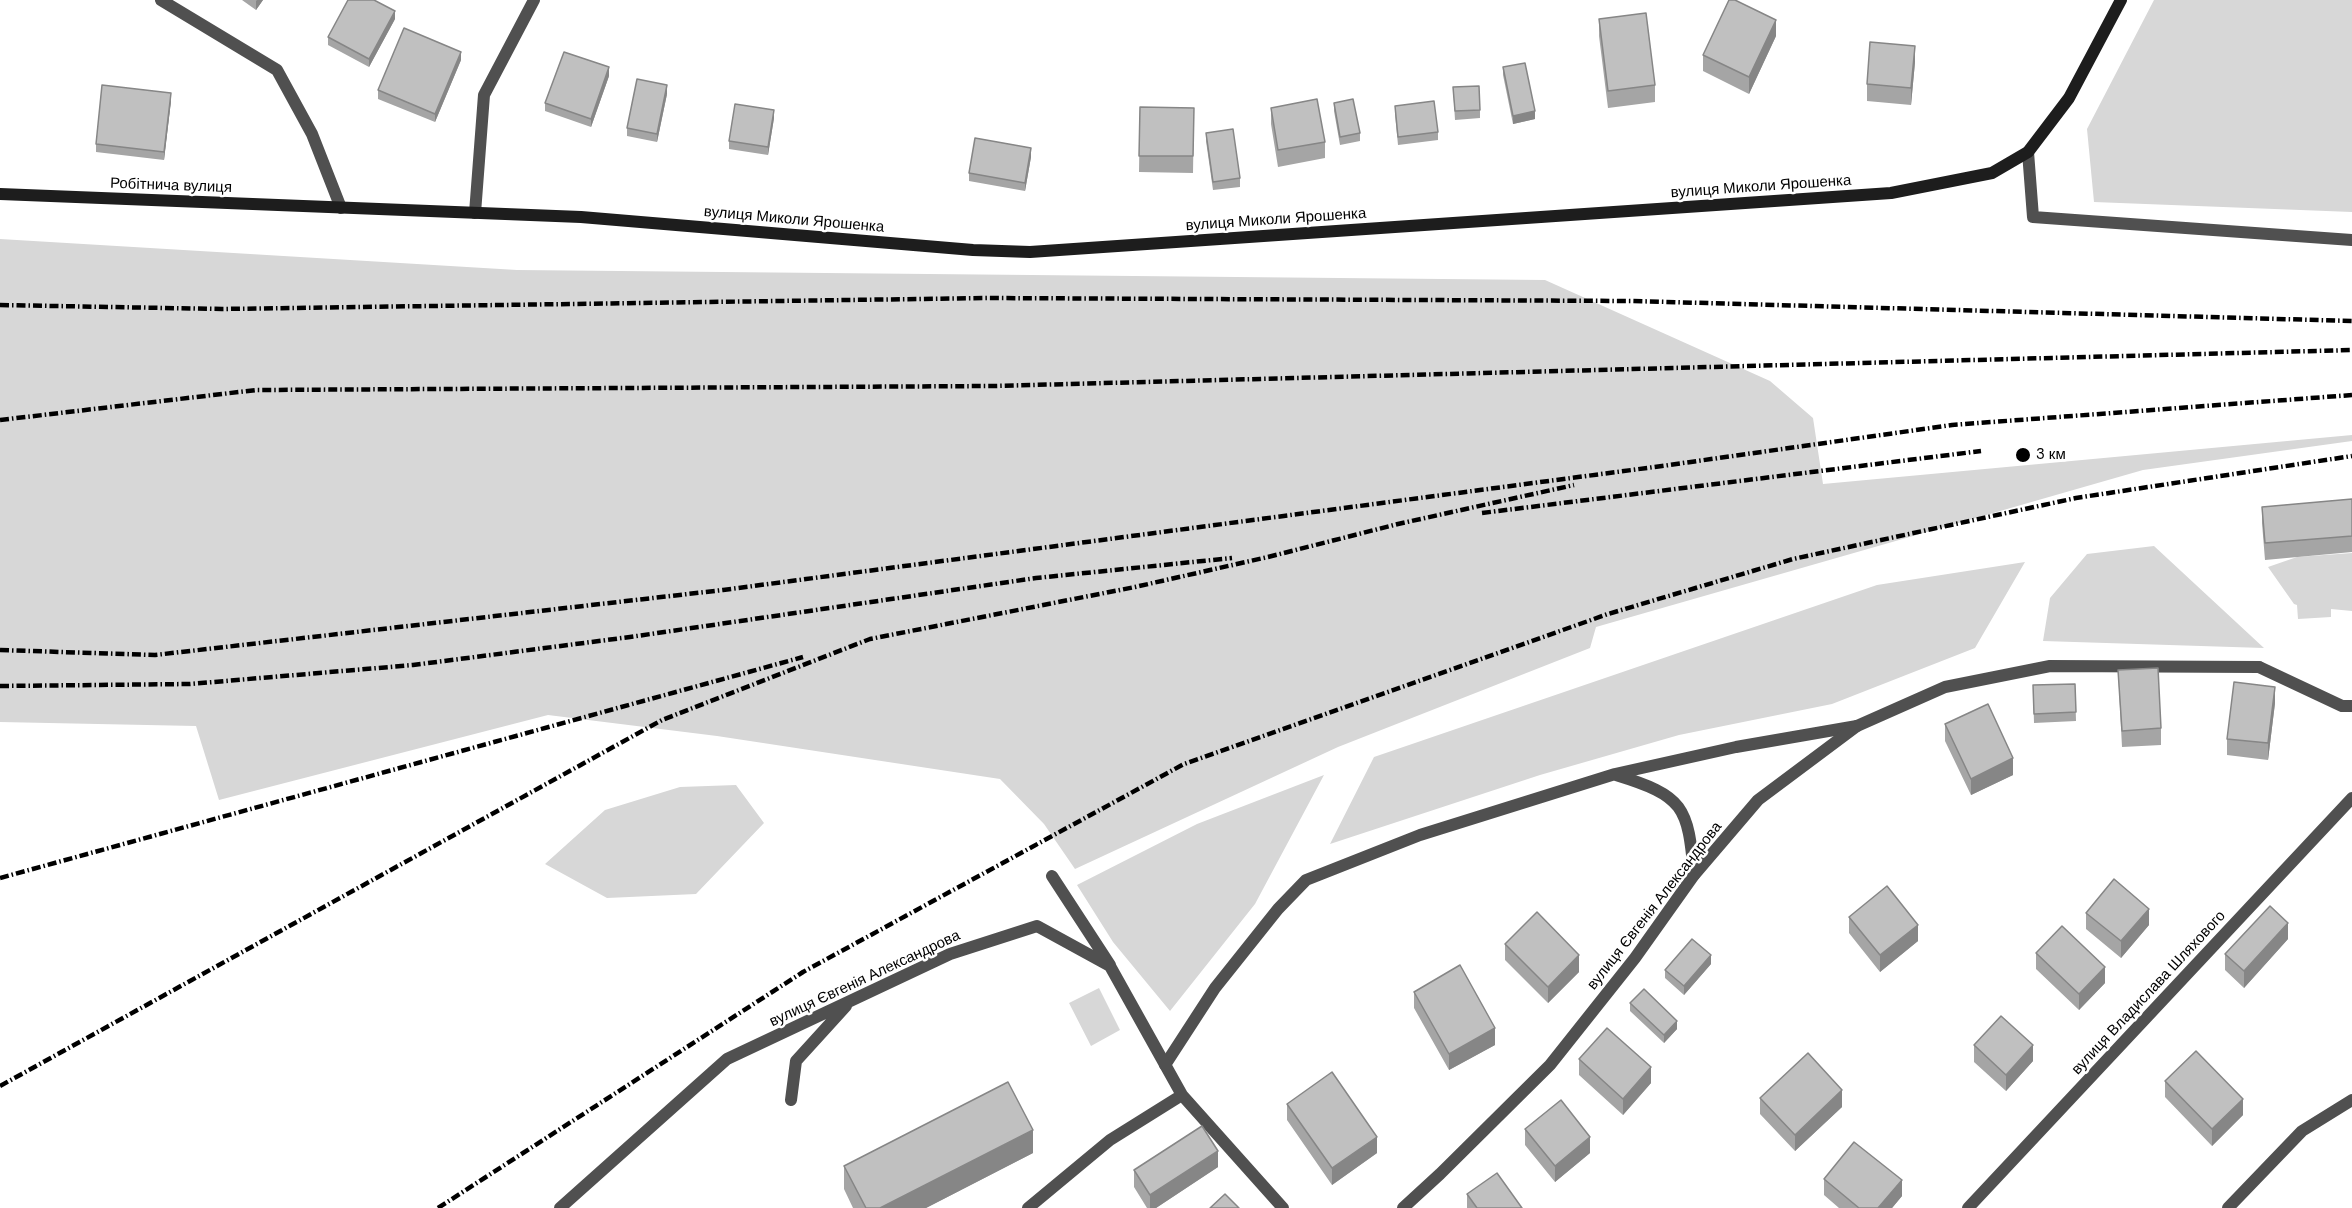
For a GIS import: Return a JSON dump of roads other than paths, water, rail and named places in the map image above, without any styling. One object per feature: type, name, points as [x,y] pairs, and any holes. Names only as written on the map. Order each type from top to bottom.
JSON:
[{"type":"street","points":[[162,0],[277,70],[312,134],[341,208]]},
{"type":"street","points":[[475,213],[484,95],[534,0]]},
{"type":"street","name":"вулиця Миколи Ярошенка","points":[[341,208],[581,217],[973,250],[1030,252],[1891,193],[1961,181],[1992,172],[2028,152],[2069,98],[2121,0]]},
{"type":"street","points":[[2028,152],[2033,217],[2352,240]]},
{"type":"street","name":"Робітнича вулиця","points":[[0,194],[341,208]]},
{"type":"street","name":"вулиця Євгенія Александрова","points":[[1403,1208],[1550,1065],[1635,958],[1694,875],[1758,800],[1857,726],[1945,687],[2050,666],[2259,667],[2342,706],[2352,706]]},
{"type":"street","points":[[1165,1065],[1215,988],[1278,909],[1306,880],[1420,835],[1615,774],[1736,747],[1857,726]]},
{"type":"street","points":[[1615,774],[1648,784],[1670,796],[1686,816],[1694,875]]},
{"type":"street","name":"вулиця Владислава Шляхового","points":[[1968,1208],[2352,798]]},
{"type":"street","points":[[1052,876],[1110,966],[1182,1095],[1283,1208]]},
{"type":"street","name":"вулиця Євгенія Александрова","points":[[560,1208],[728,1059],[950,954],[1037,926],[1110,966]]},
{"type":"street","points":[[791,1100],[796,1061],[851,1001]]},
{"type":"street","points":[[1028,1208],[1110,1140],[1182,1095]]},
{"type":"street","points":[[2228,1208],[2302,1131],[2352,1100]]},
{"type":"railway","points":[[0,305],[222,309],[987,298],[1633,301],[2352,321]]},
{"type":"railway","points":[[0,420],[256,390],[994,386],[2352,350]]},
{"type":"railway","points":[[0,650],[155,655],[723,590],[1662,466],[1952,425],[2352,395]]},
{"type":"railway","points":[[1482,513],[1981,451]]},
{"type":"railway","points":[[438,1208],[803,972],[1184,764],[1608,614],[1793,559],[2076,498],[2352,456]]},
{"type":"railway","points":[[0,1086],[662,720],[870,639],[1135,587],[1268,557],[1398,524],[1574,485]]},
{"type":"railway","points":[[0,686],[190,684],[413,665],[630,637],[1036,578],[1232,558]]},
{"type":"railway","points":[[0,878],[803,657]]},
{"type":"place","name":"3 км","points":[[2023,455]]}]
